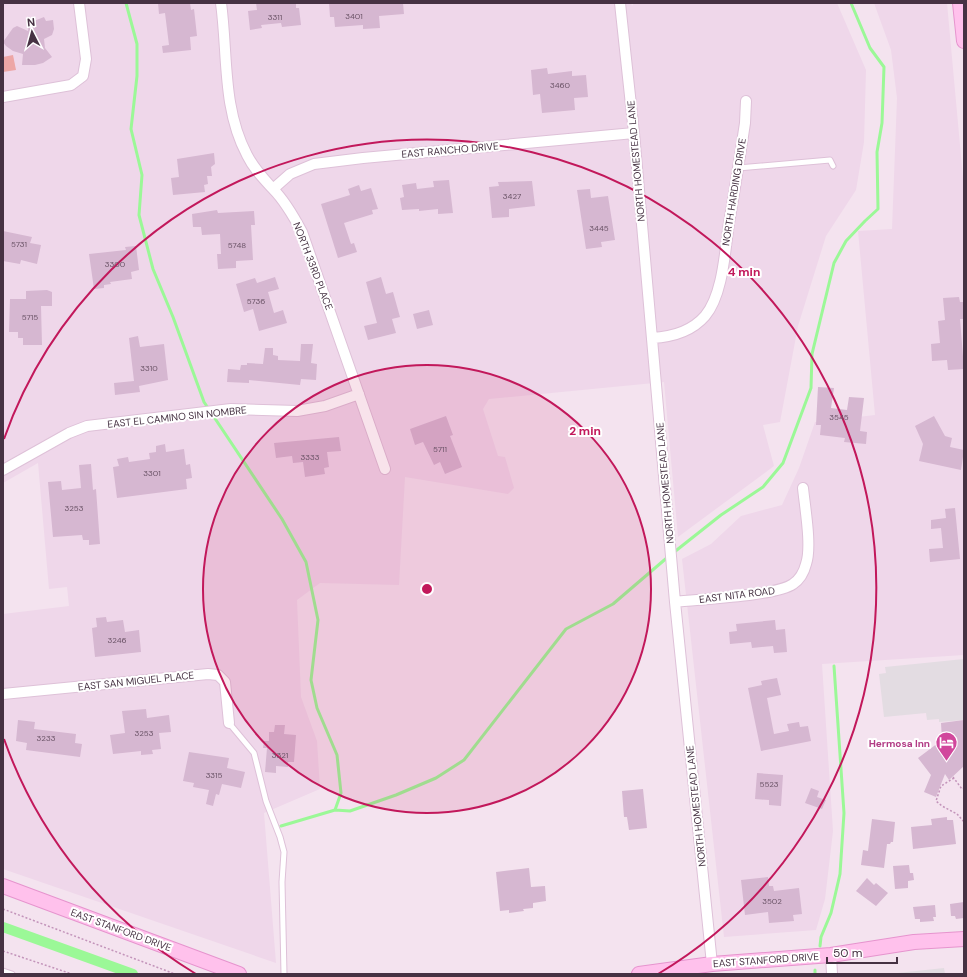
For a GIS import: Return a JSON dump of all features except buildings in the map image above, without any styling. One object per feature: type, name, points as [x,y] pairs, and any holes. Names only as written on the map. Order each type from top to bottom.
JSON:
[{"type":"street","points":[[3,97],[71,85],[83,76],[86,59],[79,3]]},
{"type":"street","name":"NORTH 33RD PLACE","points":[[221,3],[230,106],[236,125],[247,155],[262,179],[273,189],[293,214],[302,232],[385,469]]},
{"type":"street","name":"NORTH HOMESTEAD LANE","points":[[620,3],[634,133],[675,602],[712,964]]},
{"type":"street","points":[[962,11],[964,41]]},
{"type":"street","name":"NORTH HARDING DRIVE","points":[[652,338],[663,337],[684,331],[696,324],[705,316],[714,302],[723,260],[738,168],[745,123],[746,101]]},
{"type":"street","name":"EAST RANCHO DRIVE","points":[[273,189],[290,174],[314,164],[363,158],[634,133]]},
{"type":"street","name":"EAST EL CAMINO SIN NOMBRE","points":[[3,470],[69,433],[87,426],[215,411],[244,409],[297,411],[325,406],[360,394]]},
{"type":"street","name":"EAST NITA ROAD","points":[[675,602],[775,591],[793,584],[802,575],[807,563],[803,488]]},
{"type":"street","name":"EAST SAN MIGUEL PLACE","points":[[3,694],[208,674],[218,675],[225,682],[230,723]]},
{"type":"street","name":"EAST STANFORD DRIVE","points":[[3,886],[239,974]]},
{"type":"street","name":"EAST STANFORD DRIVE","points":[[639,974],[712,964],[831,955],[908,942],[964,939]]},
{"type":"street","points":[[831,955],[832,974]]},
{"type":"lane","points":[[738,168],[830,160],[833,166]]},
{"type":"lane","points":[[230,723],[254,752],[266,802],[280,837],[284,852],[282,882],[284,974]]},
{"type":"lane","points":[[3,971],[12,974]]},
{"type":"path","points":[[964,788],[962,789],[953,778],[941,786],[936,801],[957,814],[964,822]]},
{"type":"path","points":[[3,909],[175,974]]},
{"type":"path","points":[[3,951],[72,974]]},
{"type":"shaded area","points":[[3,3],[631,3],[632,6],[634,3],[837,3],[866,70],[864,142],[856,190],[826,236],[798,326],[780,422],[763,425],[774,466],[678,537],[664,382],[489,399],[483,409],[498,456],[505,457],[514,488],[508,494],[405,477],[399,585],[320,583],[297,600],[301,697],[317,741],[320,789],[264,813],[276,963],[3,869],[3,614],[69,606],[67,587],[49,589],[38,463],[3,483]]},
{"type":"shaded area","points":[[874,3],[947,3],[964,189],[964,655],[822,664],[833,831],[825,899],[816,930],[724,937],[682,559],[711,544],[741,516],[782,505],[799,468],[815,422],[875,415],[858,231],[892,229],[897,98],[891,50]]},
{"type":"shaded area","points":[[13,55],[16,70],[3,72],[3,57]]},
{"type":"shaded area","points":[[964,659],[964,720],[939,722],[939,719],[927,720],[926,713],[884,717],[879,674],[886,673],[885,667]]},
{"type":"shaded area","points":[[944,968],[945,974],[888,974]]},
{"type":"waterway","points":[[126,3],[137,44],[137,76],[131,129],[142,175],[139,215],[153,269],[173,317],[204,402],[282,519],[306,562],[318,620],[311,680],[317,708],[337,755],[341,793],[335,810]]},
{"type":"waterway","points":[[673,553],[721,515],[763,487],[783,463],[811,388],[812,354],[834,263],[846,241],[878,209],[877,152],[882,123],[884,67],[870,48],[851,3]]},
{"type":"waterway","points":[[281,826],[335,810],[350,811],[396,795],[436,778],[464,760],[566,629],[613,604],[669,556]]},
{"type":"waterway","points":[[820,946],[821,937],[831,913],[840,874],[844,813],[834,666]]},
{"type":"waterway","points":[[3,927],[133,974]]},
{"type":"place","name":"Hermosa Inn","points":[[946,762]]}]
